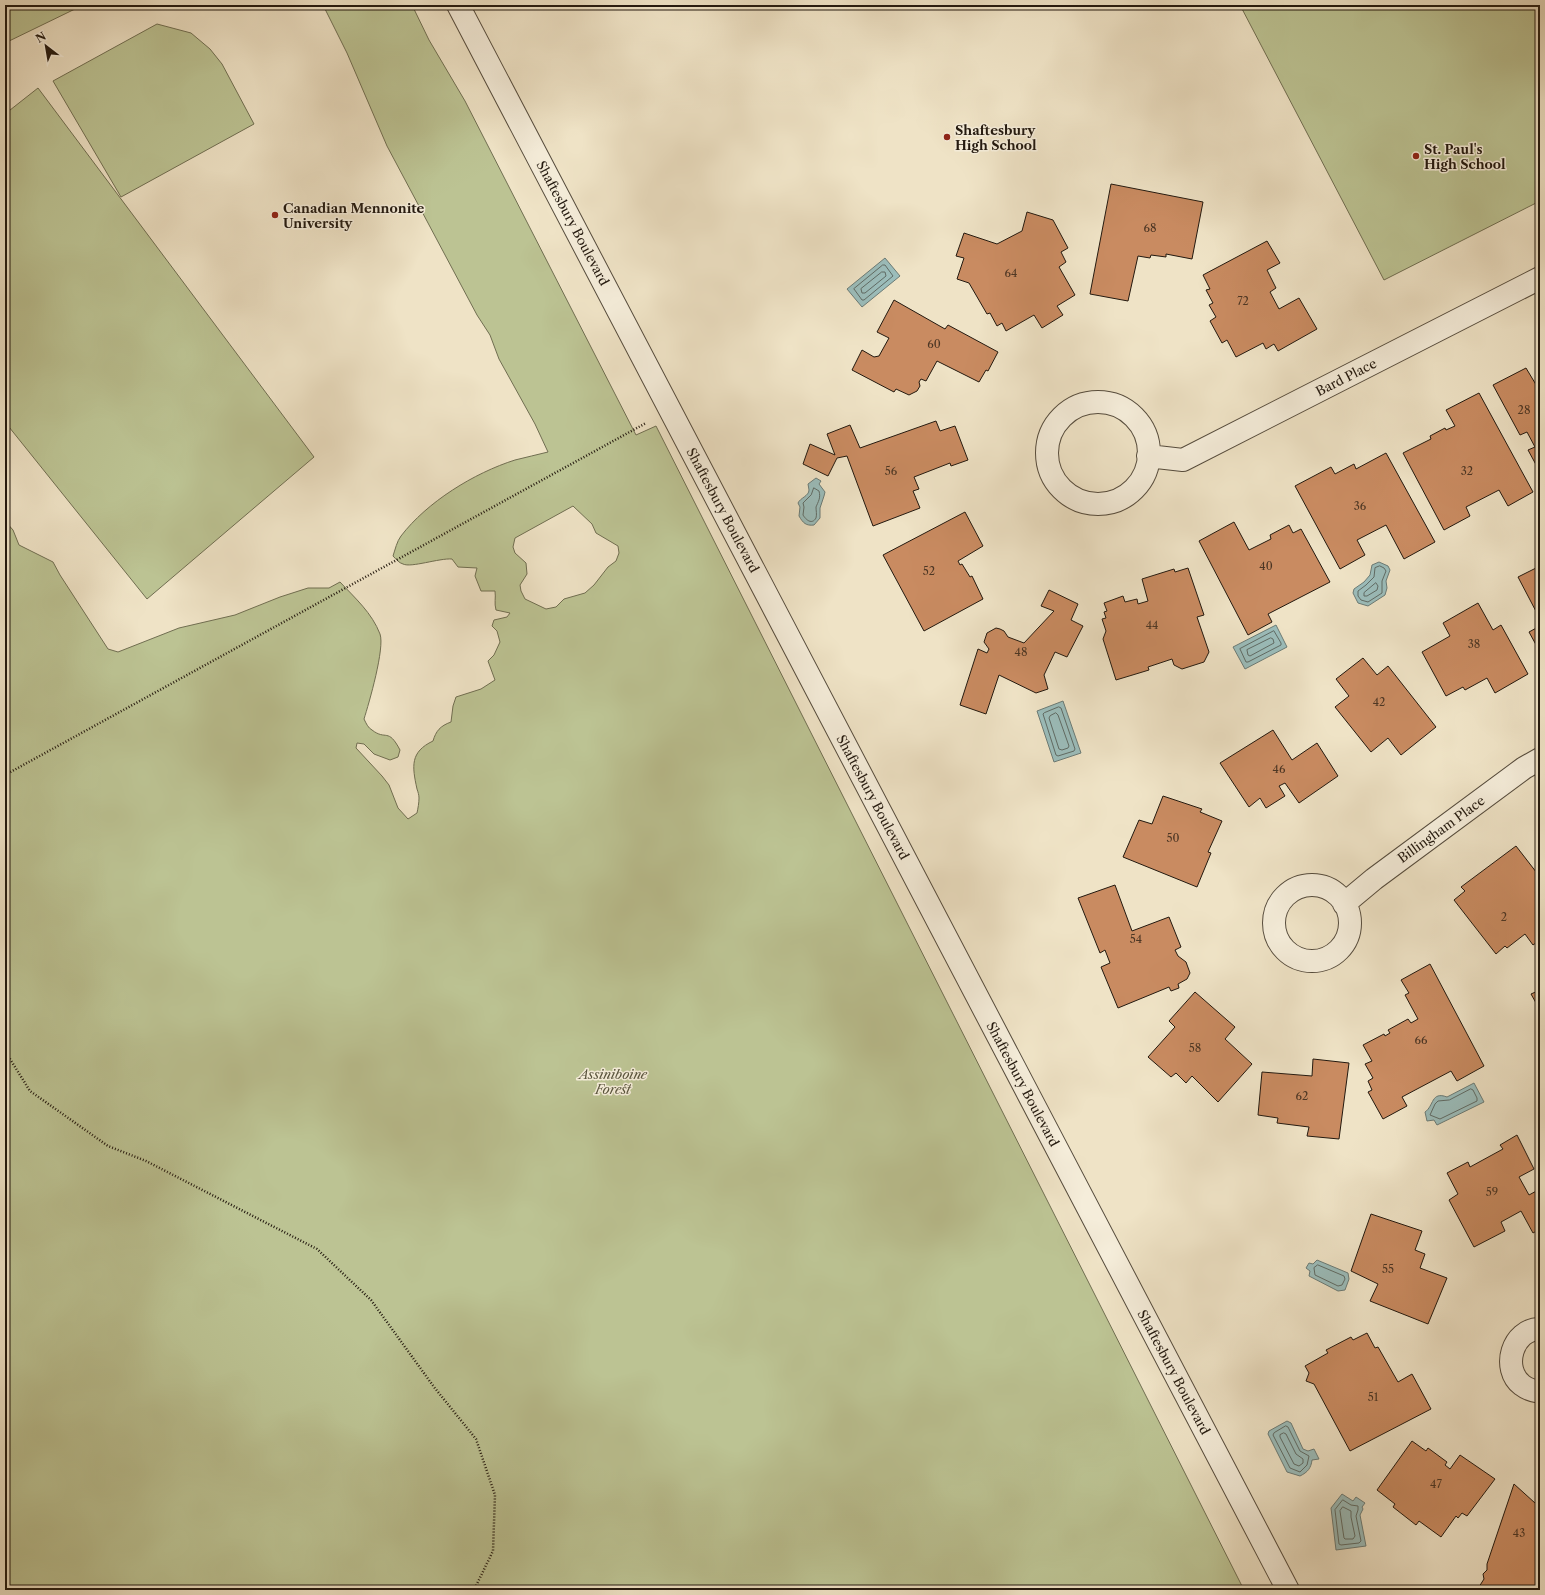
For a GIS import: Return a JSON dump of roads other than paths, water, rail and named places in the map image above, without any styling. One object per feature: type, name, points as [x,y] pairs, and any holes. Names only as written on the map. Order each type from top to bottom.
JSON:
[{"type":"street","name":"Shaftesbury Boulevard","points":[[458,5],[1288,1590]]},
{"type":"street","name":"Bard Place","points":[[1148,456],[1183,460],[1540,278]]},
{"type":"street","points":[[1099,402],[1116,406],[1132,415],[1144,431],[1148,448],[1148,456],[1147,466],[1143,477],[1132,491],[1117,501],[1100,505],[1082,502],[1061,490],[1051,475],[1046,458],[1048,440],[1054,427],[1066,414],[1081,405],[1099,402]]},
{"type":"street","name":"Billingham Place","points":[[1344,904],[1411,851],[1524,768],[1540,759]]},
{"type":"street","points":[[1540,1329],[1527,1332],[1515,1344],[1510,1362],[1515,1376],[1522,1385],[1540,1392]]},
{"type":"water","points":[[885,258],[900,276],[862,307],[847,289]]},
{"type":"water","points":[[816,478],[821,481],[819,484],[825,492],[820,508],[820,518],[814,525],[809,525],[803,522],[799,516],[800,507],[798,503],[809,492],[808,484]]},
{"type":"water","points":[[1379,562],[1388,566],[1390,570],[1386,581],[1387,588],[1385,595],[1368,606],[1358,603],[1353,593],[1354,589],[1364,582],[1370,575],[1372,565]]},
{"type":"water","points":[[1276,625],[1287,647],[1245,669],[1233,647]]},
{"type":"water","points":[[1063,701],[1081,753],[1054,762],[1037,711]]},
{"type":"water","points":[[1474,1083],[1484,1102],[1437,1125],[1434,1120],[1427,1121],[1425,1112],[1435,1098],[1438,1096],[1447,1097]]},
{"type":"water","points":[[1317,1260],[1348,1273],[1349,1279],[1345,1290],[1338,1291],[1309,1276],[1310,1271],[1306,1268],[1309,1263],[1313,1264]]},
{"type":"water","points":[[1287,1421],[1291,1423],[1303,1449],[1308,1451],[1314,1449],[1319,1459],[1312,1460],[1309,1470],[1300,1476],[1287,1472],[1268,1434],[1269,1431]]},
{"type":"water","points":[[1342,1494],[1353,1501],[1356,1497],[1365,1503],[1362,1507],[1363,1509],[1360,1515],[1366,1546],[1336,1550],[1331,1508]]},
{"type":"place","name":"Shaftesbury High School","points":[[947,137]]},
{"type":"place","name":"St. Paul's High School","points":[[1416,156]]},
{"type":"place","name":"Canadian Mennonite University","points":[[275,215]]},
{"type":"park label","name":"Assiniboine Forest","points":[[613,1082]]}]
